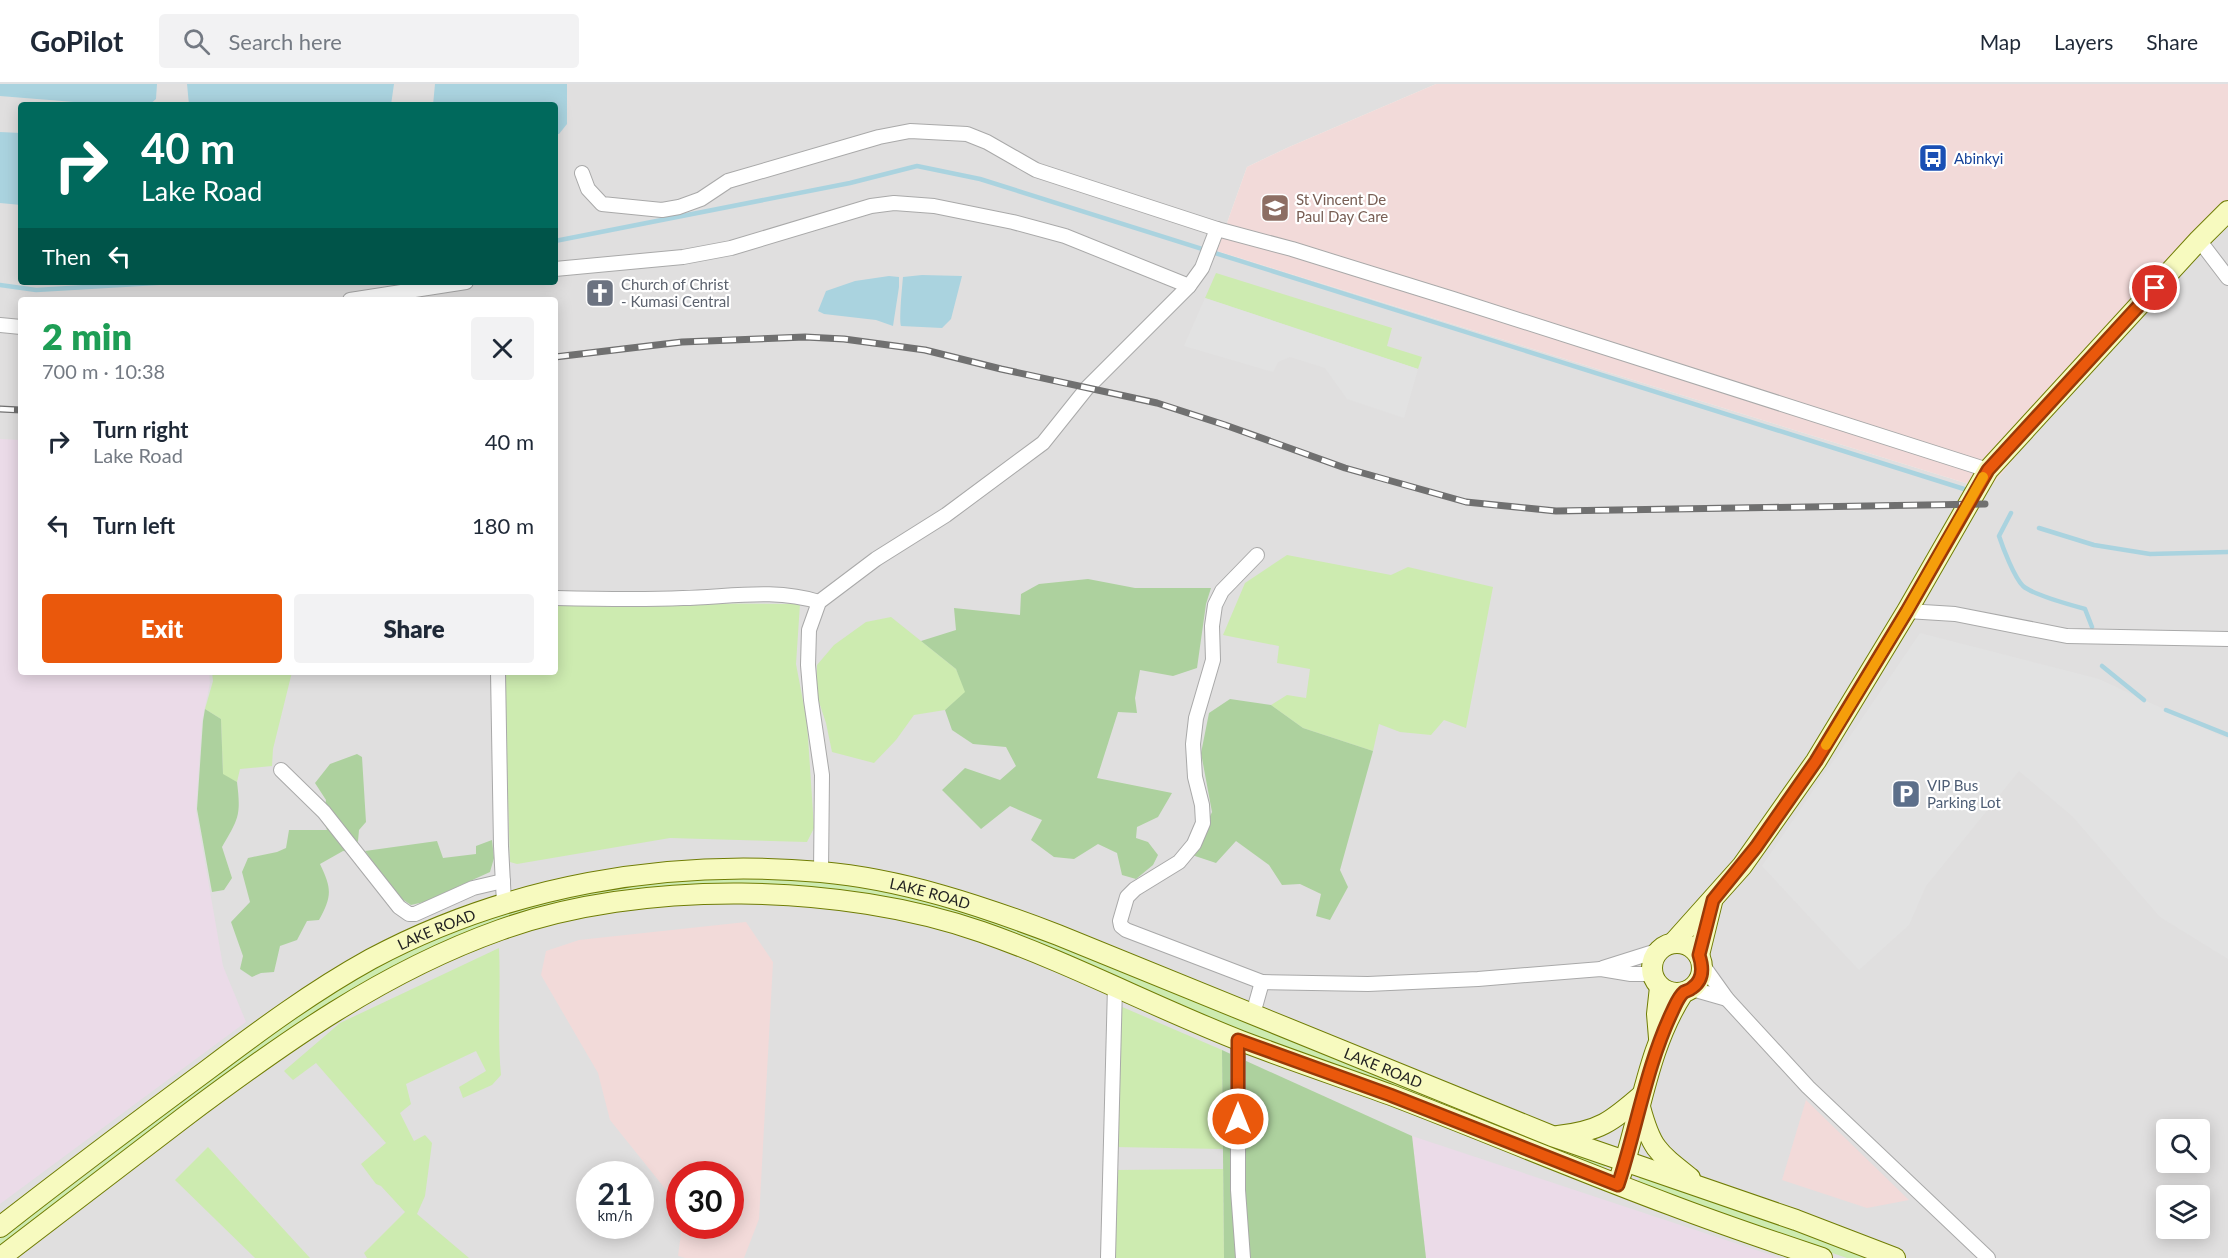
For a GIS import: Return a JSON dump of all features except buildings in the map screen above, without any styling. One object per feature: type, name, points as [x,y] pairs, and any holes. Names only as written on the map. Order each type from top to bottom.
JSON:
[{"type":"main road","points":[[1659,1041],[1657,981],[1652,965],[1667,946],[1713,900],[1756,847],[1816,761],[1907,611],[1988,470],[2228,211]]},
{"type":"main road","name":"LAKE ROAD","points":[[0,1227],[258,1032],[314,993],[401,944],[504,903],[583,884],[660,872],[737,869],[822,872],[910,888],[970,903],[1058,935],[1552,1136],[1796,1220],[1895,1258]]},
{"type":"main road","name":"LAKE ROAD","points":[[0,1258],[255,1065],[343,1005],[376,985],[423,962],[504,928],[547,916],[632,899],[767,894],[867,904],[935,918],[977,930],[1050,958],[1238,1040],[1390,1095],[1618,1185],[1822,1258]]},
{"type":"main road","points":[[1618,1185],[1659,1041],[1676,1004],[1698,982],[1702,973],[1701,959],[1713,900]]},
{"type":"main road","points":[[1667,946],[1684,943],[1693,948],[1701,959]]},
{"type":"main road","points":[[1657,981],[1671,993],[1688,991]]},
{"type":"main road","points":[[1552,1136],[1597,1129],[1641,1100]]},
{"type":"main road","points":[[1641,1100],[1652,1144],[1662,1155],[1702,1187]]},
{"type":"street","points":[[582,173],[588,189],[602,204],[662,210],[701,199],[728,181],[848,145],[909,131],[967,134],[987,142],[1036,170],[1215,235],[1292,249],[1988,470]]},
{"type":"street","points":[[558,269],[682,257],[721,249],[871,206],[894,203],[945,208],[1013,222],[1065,236],[1189,286]]},
{"type":"street","points":[[822,872],[822,775],[808,665],[808,630],[819,602],[852,575],[946,515],[1043,443],[1087,388],[1189,286],[1202,268],[1215,235]]},
{"type":"street","points":[[2199,240],[2228,278]]},
{"type":"street","points":[[369,297],[447,285]]},
{"type":"street","points":[[0,325],[18,327]]},
{"type":"street","points":[[1257,555],[1222,591],[1215,605],[1212,627],[1213,660],[1196,718],[1193,744],[1195,777],[1203,805],[1203,823],[1194,844],[1179,862],[1135,889],[1127,897],[1119,921],[1121,926],[1126,930],[1262,982],[1368,984],[1478,979],[1601,969],[1657,981]]},
{"type":"street","points":[[558,598],[684,598],[778,593],[802,596],[819,602]]},
{"type":"street","points":[[1907,611],[1955,614],[2067,636],[2228,639]]},
{"type":"street","points":[[498,675],[504,903]]},
{"type":"street","points":[[281,770],[324,812],[399,907],[409,914],[415,914],[473,888],[503,880]]},
{"type":"street","points":[[1601,969],[1667,946]]},
{"type":"street","points":[[1701,959],[1727,999],[1808,1087],[1988,1258]]},
{"type":"street","points":[[1253,1014],[1262,982]]},
{"type":"street","points":[[1108,1258],[1115,986]]},
{"type":"street","points":[[1688,991],[1727,999]]},
{"type":"street","points":[[1238,1040],[1238,1190],[1243,1258]]},
{"type":"shaded area","points":[[0,84],[1436,84],[1247,167],[1217,251],[1988,490],[2064,397],[2228,223],[2228,1258],[0,1258]]},
{"type":"shaded area","points":[[1436,84],[2228,84],[2228,223],[2064,397],[1988,490],[1217,251],[1247,167]]},
{"type":"shaded area","points":[[1205,298],[1418,369],[1404,418],[1347,399],[1325,368],[1290,357],[1278,362],[1273,372],[1184,346]]},
{"type":"shaded area","points":[[0,439],[18,440],[18,675],[209,675],[210,683],[202,721],[196,811],[223,966],[246,1022],[0,1204]]},
{"type":"shaded area","name":"VIP Bus Parking Lot","points":[[1920,633],[2099,679],[2228,739],[2228,959],[2160,917],[2073,817],[2019,771],[1926,886],[1909,925],[1859,970],[1762,866]]},
{"type":"shaded area","points":[[746,922],[773,962],[759,1219],[744,1258],[678,1256],[680,1239],[744,1239],[744,1161],[666,1161],[666,1190],[654,1175],[654,1161],[643,1161],[610,1120],[598,1073],[541,975],[546,951],[579,940]]},
{"type":"shaded area","points":[[1806,1100],[1909,1200],[1867,1208],[1782,1180]]},
{"type":"shaded area","points":[[1412,1136],[1780,1258],[1426,1258]]},
{"type":"green space","points":[[1216,273],[1392,328],[1387,346],[1422,357],[1418,369],[1205,298]]},
{"type":"green space","points":[[1287,555],[1391,575],[1408,567],[1493,587],[1466,728],[1444,720],[1431,735],[1400,732],[1379,724],[1373,751],[1303,728],[1271,705],[1287,695],[1306,698],[1310,669],[1277,663],[1279,646],[1223,635],[1245,583]]},
{"type":"green space","points":[[1088,579],[1135,588],[1211,588],[1206,604],[1197,668],[1173,676],[1140,670],[1135,698],[1137,713],[1118,712],[1097,778],[1172,793],[1158,817],[1137,827],[1136,838],[1148,842],[1158,855],[1153,865],[1136,879],[1122,875],[1117,853],[1098,844],[1074,859],[1054,857],[1031,840],[1042,820],[1010,806],[981,829],[942,790],[965,768],[1000,780],[1016,766],[1006,747],[973,744],[952,730],[945,710],[965,692],[956,669],[921,641],[956,630],[954,608],[1020,615],[1021,594],[1039,584]]},
{"type":"green space","points":[[558,603],[800,604],[796,664],[807,722],[814,828],[807,842],[670,838],[517,864],[510,862],[504,675],[558,675]]},
{"type":"green space","points":[[891,617],[956,669],[966,692],[945,710],[914,715],[896,740],[874,763],[832,752],[816,693],[817,665],[834,645],[866,622]]},
{"type":"green space","points":[[212,675],[291,675],[273,749],[272,766],[240,769],[237,782],[223,775],[221,719],[205,709],[213,681]]},
{"type":"green space","points":[[1230,699],[1271,705],[1303,728],[1373,751],[1340,870],[1348,887],[1330,920],[1316,916],[1321,894],[1300,884],[1282,885],[1269,865],[1236,841],[1216,863],[1192,855],[1212,812],[1201,753],[1209,713]]},
{"type":"green space","points":[[205,709],[221,719],[223,774],[237,782],[239,802],[235,822],[222,847],[232,878],[224,890],[212,892],[197,809]]},
{"type":"green space","points":[[357,754],[362,757],[366,822],[359,830],[358,841],[351,852],[343,851],[320,864],[329,892],[319,920],[307,921],[297,940],[280,946],[274,972],[261,973],[252,977],[240,969],[243,956],[231,922],[250,902],[242,872],[248,858],[286,848],[289,830],[327,830],[323,818],[326,800],[315,783],[330,764]]},
{"type":"green space","points":[[492,840],[494,858],[490,872],[424,902],[411,905],[399,897],[365,851],[437,841],[443,858],[476,854],[476,846]]},
{"type":"green space","points":[[770,877],[845,885],[912,897],[960,909],[1070,949],[1312,1050],[1605,1162],[1605,1167],[1592,1165],[1241,1036],[1001,931],[693,887],[452,942],[394,966],[309,1018],[0,1248],[0,1239],[104,1161],[157,1116],[306,1009],[354,979],[402,954],[448,932],[506,912],[616,885],[699,878]]},
{"type":"green space","points":[[499,948],[501,1075],[492,1085],[463,1098],[459,1087],[486,1071],[476,1051],[406,1084],[411,1104],[400,1113],[414,1141],[425,1135],[432,1143],[425,1196],[417,1214],[469,1258],[367,1258],[364,1253],[405,1212],[381,1186],[376,1184],[361,1164],[386,1143],[316,1063],[293,1080],[284,1071],[340,1023]]},
{"type":"green space","points":[[1120,1006],[1222,1050],[1223,1149],[1114,1147]]},
{"type":"green space","points":[[1222,1050],[1412,1136],[1426,1258],[1224,1258]]},
{"type":"green space","points":[[208,1147],[310,1258],[255,1258],[175,1180]]},
{"type":"green space","points":[[1223,1169],[1224,1258],[1110,1258],[1113,1170]]},
{"type":"green space","points":[[1643,1175],[1869,1258],[1847,1258],[1640,1188],[1638,1180]]},
{"type":"water","points":[[0,84],[157,84],[156,99],[152,102],[74,102],[0,96]]},
{"type":"water","points":[[187,84],[394,84],[391,102],[189,102]]},
{"type":"water","points":[[435,84],[567,84],[567,124],[558,134],[558,102],[433,102]]},
{"type":"water","points":[[0,132],[18,133],[18,205],[0,203]]},
{"type":"water","points":[[889,276],[899,277],[893,326],[876,320],[824,314],[818,311],[826,291],[855,281]]},
{"type":"water","points":[[962,276],[951,319],[942,328],[901,326],[903,277]]},
{"type":"waterway","points":[[558,240],[850,183],[917,166],[980,179],[1964,489]]},
{"type":"waterway","points":[[0,285],[36,290],[121,285]]},
{"type":"waterway","points":[[2011,513],[1999,536],[2020,582],[2035,593],[2085,609],[2092,627]]},
{"type":"waterway","points":[[2039,528],[2094,545],[2150,554],[2228,552]]},
{"type":"waterway","points":[[2102,666],[2144,700]]},
{"type":"waterway","points":[[2166,710],[2228,735]]},
{"type":"railway","points":[[558,357],[682,342],[805,337],[844,339],[925,350],[1157,403],[1345,468],[1466,502],[1556,511],[1985,504]]},
{"type":"railway","points":[[0,409],[18,410]]},
{"type":"slow traffic","points":[[1826,745],[1907,611],[1983,477]]},
{"type":"place","name":"Abinkyi","points":[[1933,158]]},
{"type":"place","name":"St Vincent De Paul Day Care","points":[[1275,208]]},
{"type":"place","name":"Church of Christ - Kumasi Central","points":[[600,293]]},
{"type":"place","name":"VIP Bus Parking Lot","points":[[1906,794]]},
{"type":"route","points":[[1238,1119],[1238,1040],[1390,1095],[1618,1185],[1659,1041],[1676,1004],[1683,993],[1692,989],[1698,982],[1702,973],[1699,955],[1713,900],[1742,866],[1816,761],[1907,611],[1988,470],[2155,288]]}]
